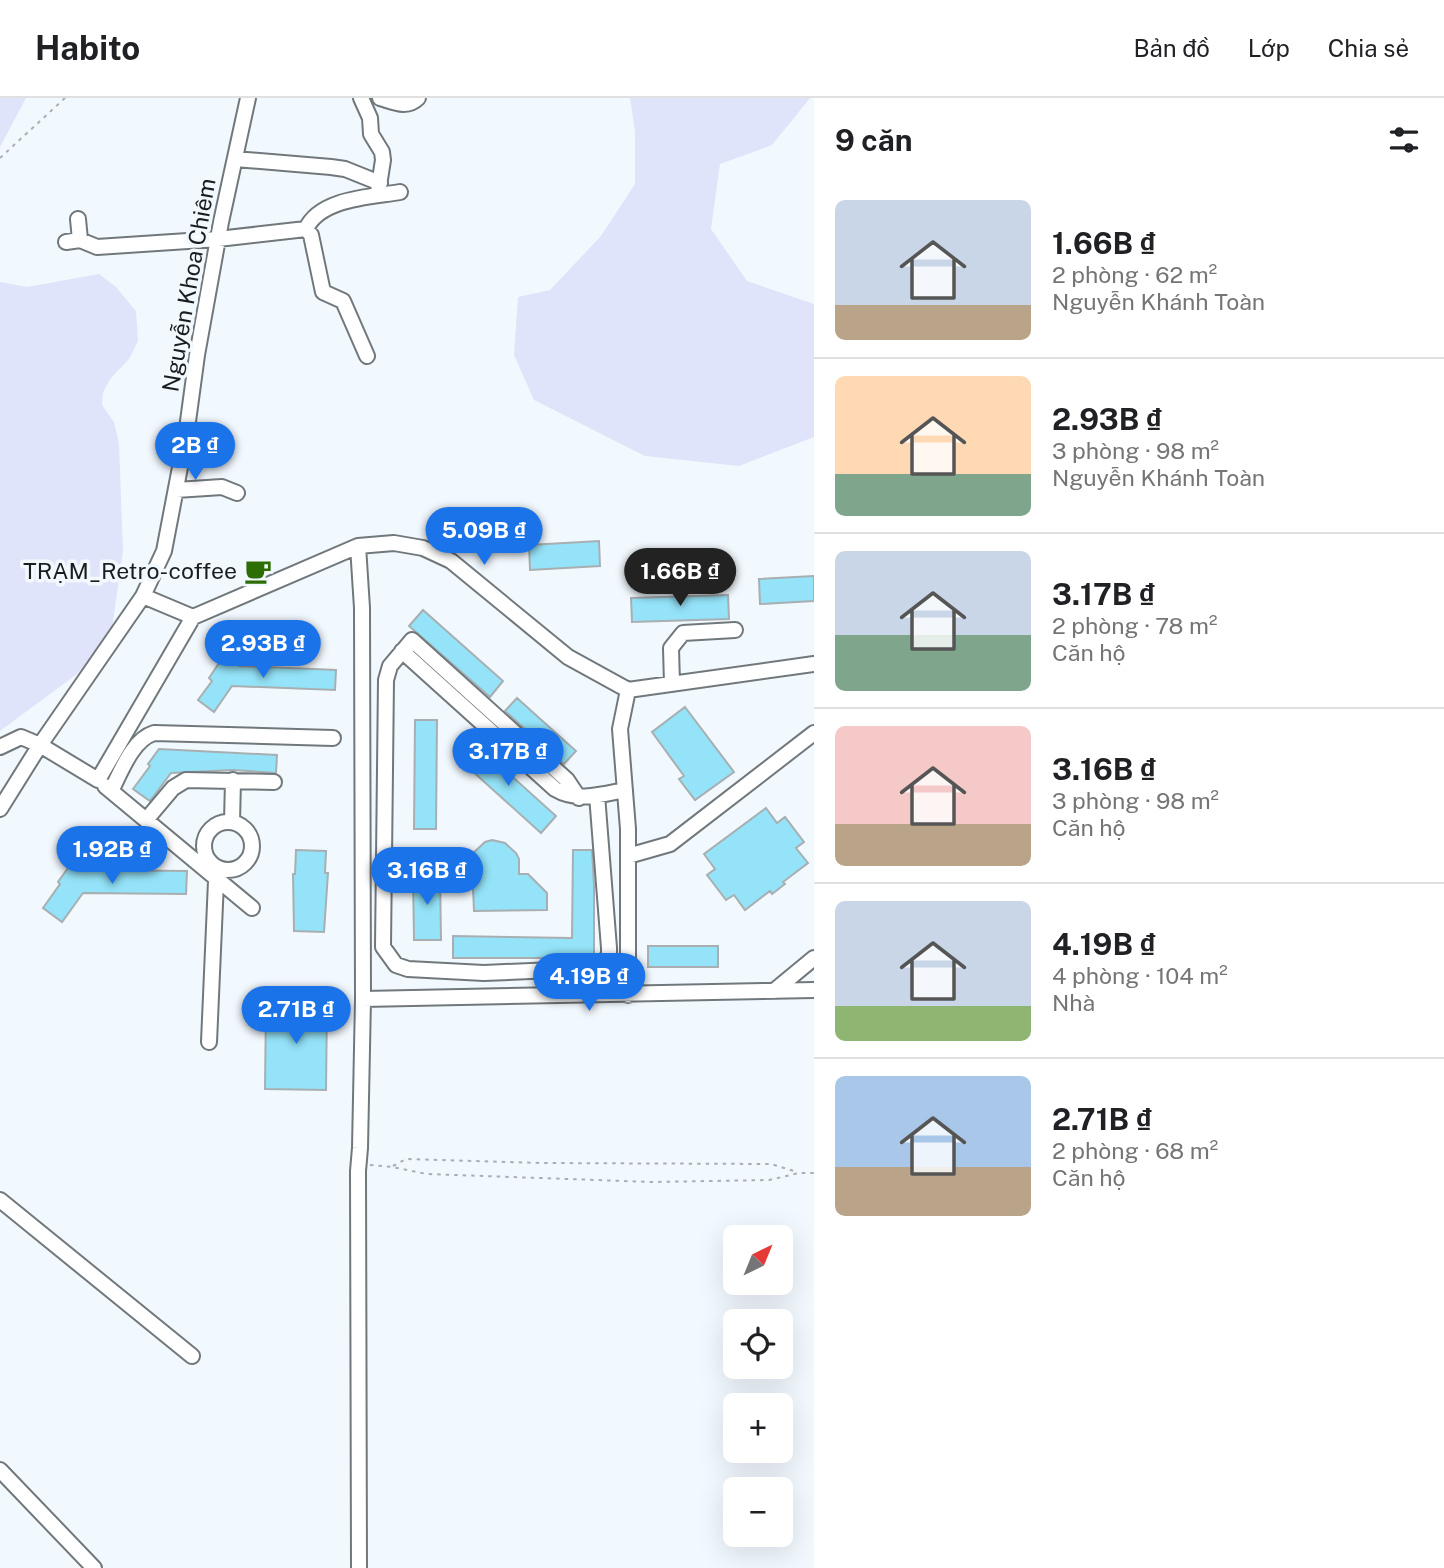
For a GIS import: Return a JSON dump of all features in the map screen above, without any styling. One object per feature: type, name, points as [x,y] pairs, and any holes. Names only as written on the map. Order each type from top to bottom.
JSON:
[{"type":"street","name":"Nguyễn Khoa Chiêm","points":[[0,809],[40,745],[143,596],[164,551],[218,239],[248,98]]},
{"type":"street","points":[[361,98],[370,118],[371,134],[382,152],[379,189]]},
{"type":"street","points":[[380,98],[410,104],[418,98]]},
{"type":"street","points":[[235,159],[345,169],[379,189],[400,192]]},
{"type":"street","points":[[306,229],[310,219],[319,212],[379,189]]},
{"type":"street","points":[[78,219],[73,241],[97,247],[218,239],[306,229]]},
{"type":"street","points":[[306,229],[311,235],[323,292],[343,301],[367,356]]},
{"type":"street","points":[[176,490],[222,487],[237,492]]},
{"type":"street","points":[[98,780],[193,617],[358,546],[394,543],[423,548],[451,561],[568,657],[628,690],[814,664]]},
{"type":"street","points":[[358,546],[362,608],[363,999],[359,1164],[359,1568]]},
{"type":"street","points":[[143,596],[193,617]]},
{"type":"street","points":[[671,684],[671,648],[683,633],[735,630]]},
{"type":"street","points":[[597,795],[609,947],[609,956],[599,968],[484,973],[408,969],[396,965],[383,947],[384,716],[386,680],[390,666],[402,651],[555,789],[567,796],[579,798],[625,790]]},
{"type":"street","points":[[628,690],[620,729],[628,856],[628,995]]},
{"type":"street","points":[[111,791],[135,748],[147,735],[154,733],[333,738]]},
{"type":"street","points":[[628,856],[670,844],[814,733]]},
{"type":"street","points":[[0,747],[21,737],[40,745],[98,780],[218,875],[252,908]]},
{"type":"street","points":[[146,820],[162,799],[178,783],[186,780],[274,782]]},
{"type":"street","points":[[232,822],[233,780]]},
{"type":"street","points":[[209,1042],[218,875],[206,857],[205,838],[209,830],[217,824],[232,822],[247,830],[252,844],[251,854],[239,868],[218,875]]},
{"type":"street","points":[[774,991],[814,958]]},
{"type":"street","points":[[363,999],[814,990]]},
{"type":"street","points":[[0,1200],[192,1356]]},
{"type":"street","points":[[0,1470],[94,1568]]},
{"type":"path","points":[[0,158],[65,98]]},
{"type":"path","points":[[392,1167],[405,1158],[542,1163],[771,1164],[799,1173]]},
{"type":"path","points":[[359,1164],[427,1174],[652,1182],[769,1180],[799,1173],[814,1173]]},
{"type":"shaded area","points":[[0,98],[26,98],[0,147]]},
{"type":"shaded area","points":[[630,98],[810,98],[772,145],[720,164],[711,229],[747,281],[814,304],[814,437],[739,466],[645,456],[534,400],[514,355],[518,297],[550,290],[601,236],[635,184],[635,132]]},
{"type":"shaded area","points":[[99,274],[116,287],[136,311],[138,341],[129,359],[111,378],[103,392],[102,405],[114,422],[119,443],[123,551],[112,628],[101,648],[77,674],[0,731],[0,282],[27,287]]},
{"type":"building","points":[[599,541],[600,566],[530,570],[529,545]]},
{"type":"building","points":[[814,576],[814,601],[760,604],[759,579]]},
{"type":"building","points":[[728,595],[729,619],[632,622],[631,598]]},
{"type":"building","points":[[423,610],[503,681],[490,697],[409,626]]},
{"type":"building","points":[[219,663],[336,670],[335,690],[232,686],[214,712],[198,700],[212,681],[209,678]]},
{"type":"building","points":[[517,698],[576,751],[564,764],[505,711]]},
{"type":"building","points":[[685,707],[734,772],[695,800],[679,779],[684,776],[652,732]]},
{"type":"building","points":[[415,720],[437,720],[436,829],[414,829]]},
{"type":"building","points":[[475,743],[556,816],[541,833],[460,760]]},
{"type":"building","points":[[159,749],[277,755],[276,773],[233,770],[171,773],[150,801],[133,789]]},
{"type":"building","points":[[766,808],[777,823],[785,817],[804,842],[796,848],[808,863],[772,894],[770,891],[745,910],[734,895],[726,900],[707,875],[715,869],[704,854]]},
{"type":"building","points":[[492,840],[505,843],[516,853],[519,859],[519,874],[528,874],[547,893],[547,910],[474,911],[473,888],[465,888],[464,878],[470,878],[473,853],[485,842]]},
{"type":"building","points":[[296,850],[326,851],[325,873],[328,873],[324,932],[294,931],[293,874]]},
{"type":"building","points":[[573,850],[592,850],[594,958],[453,958],[453,936],[572,938]]},
{"type":"building","points":[[68,868],[187,871],[186,894],[83,893],[62,922],[43,908]]},
{"type":"building","points":[[413,875],[440,875],[441,940],[414,940]]},
{"type":"building","points":[[648,946],[718,946],[718,967],[648,967]]},
{"type":"building","points":[[266,1003],[327,1004],[326,1090],[265,1089]]},
{"type":"place","name":"TRẠM_Retro-coffee","points":[[258,571]]}]
